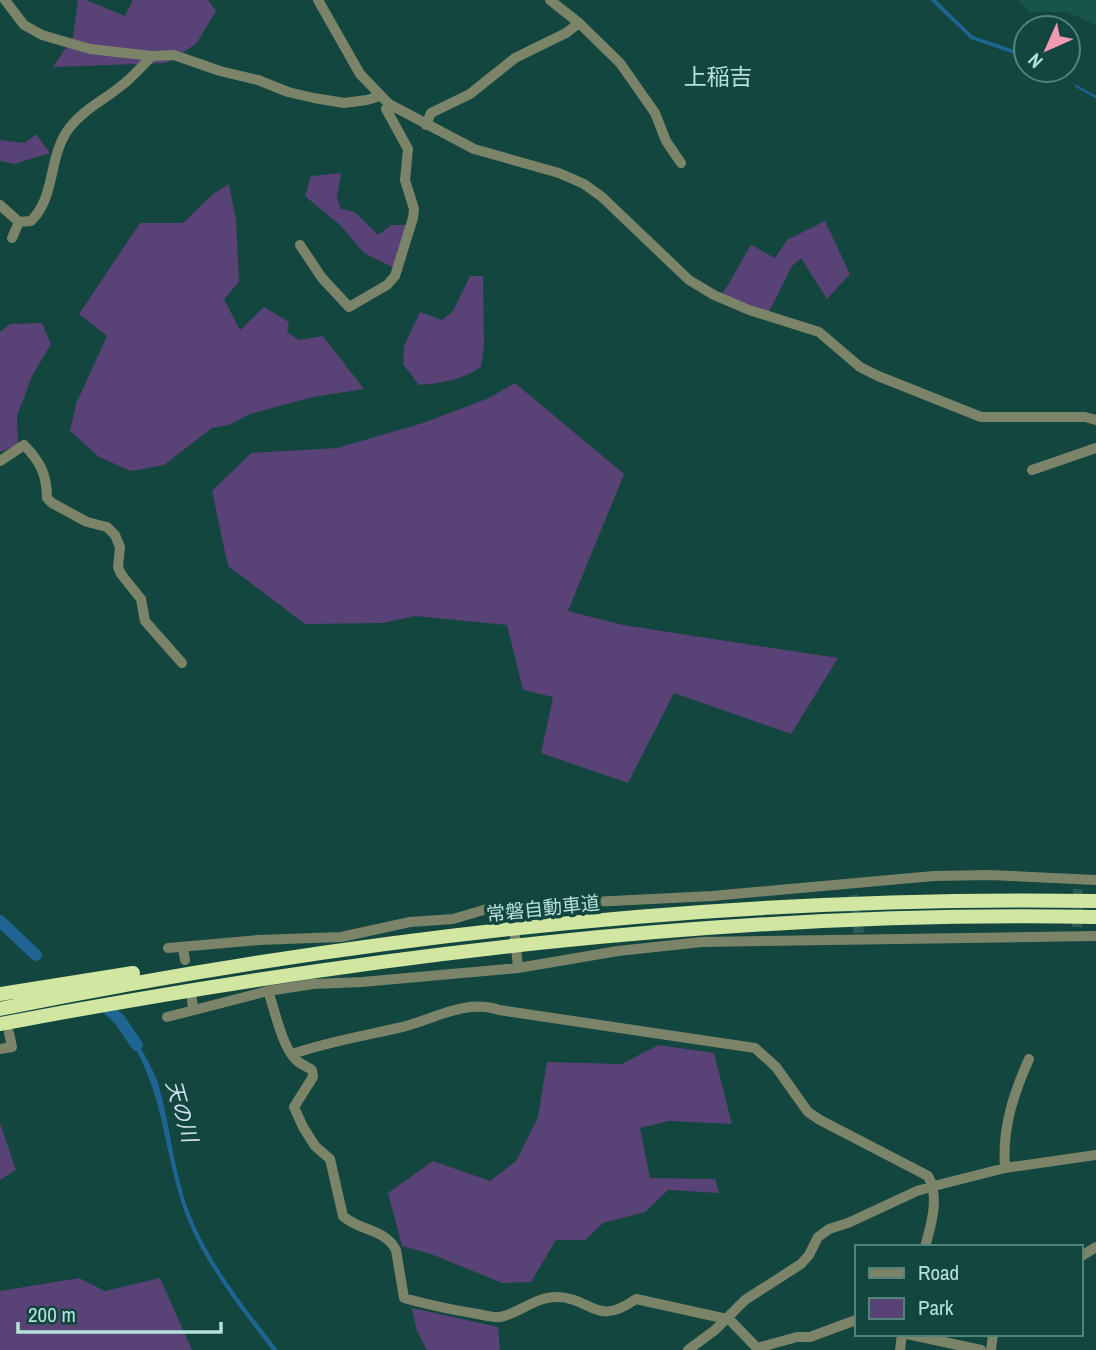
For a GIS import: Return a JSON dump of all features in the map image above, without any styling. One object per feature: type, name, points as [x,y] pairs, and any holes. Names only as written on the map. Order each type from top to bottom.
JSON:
[{"type":"highway","name":"常磐自動車道","points":[[0,1009],[58,991],[103,983],[518,929],[758,909],[923,902],[1096,901]]},
{"type":"highway","name":"常磐自動車道","points":[[4,1029],[74,1010],[121,1001],[376,961],[607,936],[761,924],[926,918],[1096,917]]},
{"type":"highway","points":[[0,994],[58,991]]},
{"type":"street","points":[[5,0],[24,25],[42,36],[90,49],[152,56],[174,55],[220,71],[258,80],[288,92],[344,103],[380,96]]},
{"type":"street","points":[[318,0],[351,62],[389,104],[474,149],[559,173],[584,184],[602,197],[689,280],[729,302],[819,332],[860,367],[981,417],[1085,416],[1096,420]]},
{"type":"street","points":[[550,0],[579,23],[620,63],[655,113],[667,141],[681,163]]},
{"type":"street","points":[[426,125],[431,113],[470,94],[515,58],[566,33],[579,23]]},
{"type":"street","points":[[0,205],[19,222],[31,221],[44,205],[59,145],[70,127],[86,111],[123,85],[152,56]]},
{"type":"street","points":[[300,245],[322,278],[349,307],[387,285],[396,276],[414,209],[405,180],[408,149],[386,109],[389,104]]},
{"type":"street","points":[[12,238],[19,222]]},
{"type":"street","points":[[0,461],[24,445],[41,466],[47,482],[47,498],[52,503],[87,522],[107,527],[115,535],[120,547],[118,566],[121,574],[141,599],[145,621],[182,663]]},
{"type":"street","points":[[1032,470],[1096,448]]},
{"type":"street","points":[[168,948],[258,940],[341,937],[410,922],[453,919],[487,909],[712,896],[934,876],[975,875],[1077,885],[1096,880]]},
{"type":"street","points":[[851,883],[853,895]]},
{"type":"street","points":[[512,908],[518,965]]},
{"type":"street","points":[[167,1017],[268,991],[313,984],[362,982],[702,942],[1075,932],[1096,936]]},
{"type":"street","points":[[183,948],[185,960]]},
{"type":"street","points":[[268,991],[292,1054],[312,1070],[313,1077],[294,1107],[315,1146],[330,1159],[343,1216],[348,1221],[384,1235],[396,1250],[404,1298],[499,1318],[531,1303],[555,1297],[579,1302],[598,1312],[627,1306],[636,1299],[728,1319],[757,1348],[797,1337],[810,1337],[855,1320]]},
{"type":"street","points":[[192,999],[194,1010]]},
{"type":"street","points":[[292,1054],[346,1038],[400,1028],[440,1014],[486,1006],[755,1048],[776,1068],[808,1112],[820,1121],[928,1176],[934,1186],[932,1221],[926,1245]]},
{"type":"street","points":[[0,1049],[12,1047],[4,1029]]},
{"type":"street","points":[[1004,1168],[1003,1148],[1007,1116],[1029,1059]]},
{"type":"street","points":[[688,1350],[728,1319],[745,1300],[802,1264],[818,1237],[829,1229],[934,1186],[1004,1168],[1096,1154]]},
{"type":"street","points":[[914,1336],[981,1350]]},
{"type":"shaded area","points":[[1017,0],[1096,0],[1096,25],[1082,19],[1082,14],[1030,12]]},
{"type":"green space","points":[[78,0],[86,0],[125,16],[133,0],[208,0],[216,11],[196,44],[166,63],[53,67],[73,37]]},
{"type":"green space","points":[[36,134],[50,153],[14,164],[0,161],[0,140],[25,143]]},
{"type":"green space","points":[[341,173],[337,198],[341,209],[355,212],[378,235],[391,225],[411,225],[402,272],[364,253],[340,225],[305,196],[311,176]]},
{"type":"green space","points":[[229,184],[236,220],[239,282],[224,299],[240,330],[264,307],[289,322],[287,332],[299,340],[323,336],[364,389],[313,397],[250,414],[229,425],[212,428],[164,465],[131,471],[99,457],[70,431],[76,404],[107,336],[79,314],[140,223],[183,223],[213,194]]},
{"type":"green space","points":[[825,221],[850,274],[827,299],[801,258],[792,266],[768,314],[722,295],[751,245],[775,258],[787,240]]},
{"type":"green space","points":[[470,276],[483,276],[484,345],[481,367],[452,380],[419,385],[403,364],[404,346],[420,312],[442,320],[453,311]]},
{"type":"green space","points":[[42,323],[51,344],[32,376],[17,416],[18,445],[0,452],[0,332],[10,324]]},
{"type":"green space","points":[[515,383],[624,474],[568,611],[623,625],[838,658],[791,734],[674,693],[628,783],[541,753],[553,697],[523,690],[507,625],[415,616],[383,623],[305,624],[228,566],[212,491],[251,453],[337,448],[423,423],[489,398]]},
{"type":"green space","points":[[658,1045],[714,1053],[732,1124],[669,1121],[640,1128],[650,1178],[715,1179],[719,1193],[668,1190],[645,1212],[603,1223],[585,1240],[556,1240],[531,1282],[502,1283],[431,1254],[402,1246],[388,1193],[433,1161],[490,1181],[516,1161],[538,1117],[547,1062],[622,1064]]},
{"type":"green space","points":[[0,1123],[16,1170],[0,1180]]},
{"type":"green space","points":[[79,1278],[105,1291],[160,1278],[192,1350],[0,1350],[0,1291]]},
{"type":"green space","points":[[412,1308],[498,1327],[500,1350],[427,1350],[417,1331]]},
{"type":"water","points":[[930,0],[936,0],[973,36],[1012,49],[1012,53],[971,39]]},
{"type":"water","points":[[130,1031],[146,1056],[158,1083],[179,1180],[190,1215],[223,1276],[278,1350],[272,1350],[235,1301],[211,1266],[192,1229],[177,1186],[156,1098],[139,1055],[126,1033]]},
{"type":"waterway","points":[[1076,86],[1096,97]]},
{"type":"waterway","name":"天の川","points":[[0,921],[36,955]]},
{"type":"waterway","name":"天の川","points":[[106,1007],[119,1019],[137,1045]]},
{"type":"tunnel","points":[[1077,927],[1078,889]]},
{"type":"tunnel","points":[[853,895],[859,933]]},
{"type":"district","name":"上稲吉","points":[[718,76]]}]
